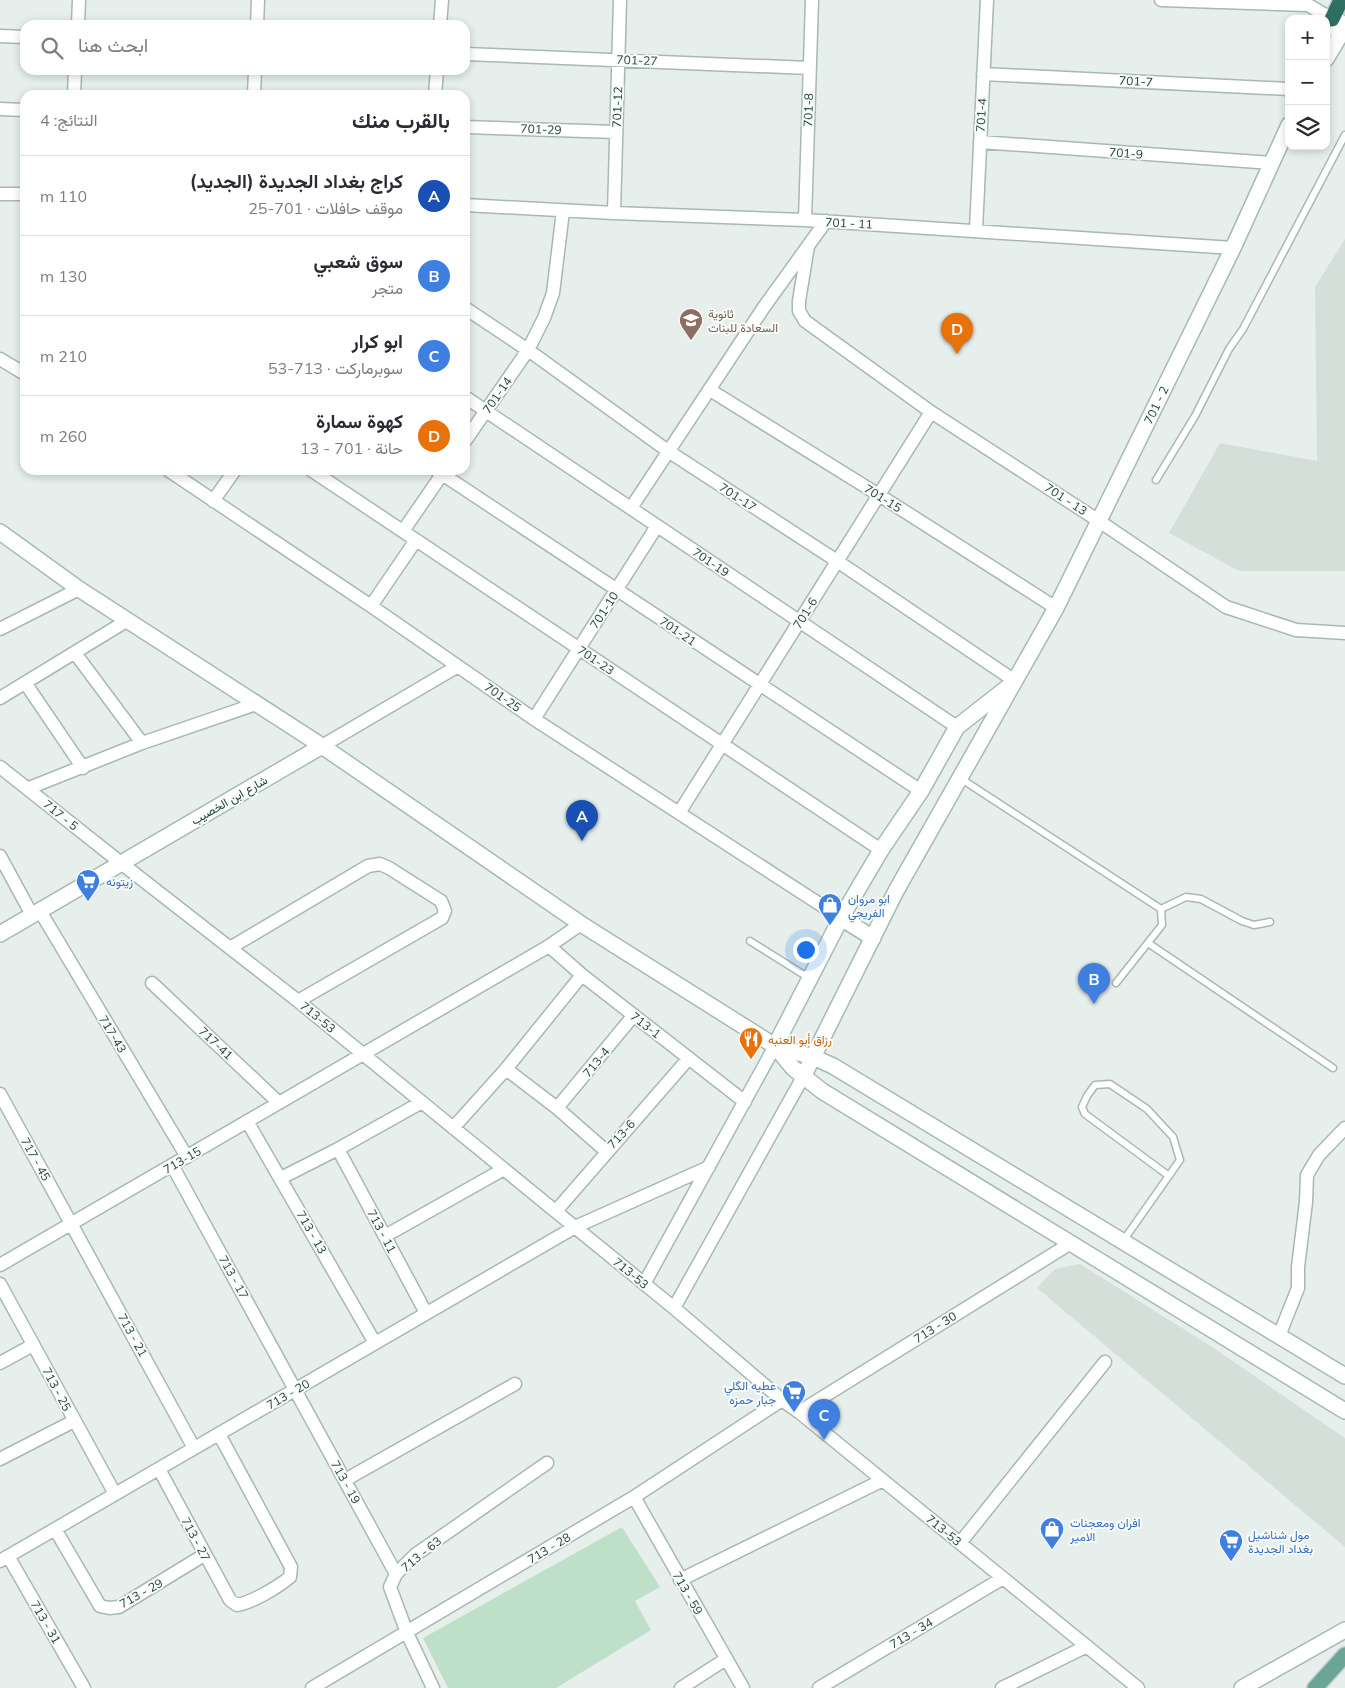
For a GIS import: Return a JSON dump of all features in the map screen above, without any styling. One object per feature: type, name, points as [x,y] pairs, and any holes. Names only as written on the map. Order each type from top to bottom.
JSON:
[{"type":"highway","points":[[1337,25],[1341,0]]},
{"type":"main road","points":[[1315,1688],[1345,1655]]},
{"type":"street","points":[[78,20],[79,0]]},
{"type":"street","points":[[257,20],[258,0]]},
{"type":"street","points":[[440,20],[442,0]]},
{"type":"street","name":"701-12","points":[[614,213],[620,0]]},
{"type":"street","name":"701-8","points":[[805,220],[812,0]]},
{"type":"street","name":"701-4","points":[[976,230],[987,0]]},
{"type":"street","points":[[1161,0],[1303,2],[1337,25],[1330,47]]},
{"type":"street","points":[[0,36],[20,36]]},
{"type":"street","name":"701-27","points":[[470,54],[810,68]]},
{"type":"street","name":"701-7","points":[[983,74],[1285,89]]},
{"type":"street","points":[[74,90],[75,75]]},
{"type":"street","points":[[254,90],[255,75]]},
{"type":"street","points":[[435,90],[437,75]]},
{"type":"street","points":[[0,109],[20,110]]},
{"type":"street","name":"701-29","points":[[470,127],[616,132]]},
{"type":"street","name":"701 - 2","points":[[803,1077],[896,890],[1056,608],[1233,248],[1285,134]]},
{"type":"street","name":"701-9","points":[[980,142],[1272,163]]},
{"type":"street","points":[[0,194],[20,194]]},
{"type":"street","name":"701 - 11","points":[[470,205],[564,211],[826,221],[1233,248]]},
{"type":"street","name":"701-14","points":[[470,434],[528,350],[544,318],[553,293],[564,211]]},
{"type":"street","points":[[631,508],[764,307],[826,221]]},
{"type":"street","name":"701 - 13","points":[[808,246],[799,301],[800,311],[805,321],[931,412],[1099,521],[1226,607],[1296,630],[1345,633]]},
{"type":"street","name":"701-17","points":[[470,311],[528,350],[668,451],[837,561],[1015,681]]},
{"type":"street","points":[[0,359],[20,371]]},
{"type":"street","name":"701-15","points":[[710,390],[878,494],[1056,608]]},
{"type":"street","name":"701-19","points":[[470,400],[958,727]]},
{"type":"street","name":"701-6","points":[[679,814],[931,412]]},
{"type":"street","name":"701-25","points":[[175,475],[371,606],[534,719],[841,918]]},
{"type":"street","points":[[213,501],[231,475]]},
{"type":"street","name":"701-23","points":[[318,475],[881,850]]},
{"type":"street","points":[[402,531],[438,475]]},
{"type":"street","name":"701-21","points":[[447,475],[920,791]]},
{"type":"street","name":"701-10","points":[[534,719],[657,526]]},
{"type":"street","points":[[0,532],[79,589],[322,746],[582,924],[775,1046],[803,1077],[822,1091],[1345,1411]]},
{"type":"street","points":[[371,606],[416,540]]},
{"type":"street","points":[[0,629],[79,589]]},
{"type":"street","points":[[0,698],[26,684],[128,620]]},
{"type":"street","points":[[75,653],[142,743]]},
{"type":"street","name":"شارع ابن الخصيب","points":[[0,934],[458,666]]},
{"type":"street","points":[[644,1284],[746,1102],[841,918],[881,850],[920,791],[958,727],[1015,681]]},
{"type":"street","points":[[26,684],[83,768]]},
{"type":"street","points":[[29,788],[142,743],[256,704]]},
{"type":"street","name":"717 - 5","points":[[0,767],[29,788],[120,864]]},
{"type":"street","name":"717-43","points":[[0,856],[187,1156]]},
{"type":"street","name":"713-53","points":[[120,864],[298,1001],[674,1308],[782,1400],[1138,1688]]},
{"type":"street","points":[[230,948],[368,866],[380,864],[389,868],[441,901],[445,911],[442,918],[298,1001]]},
{"type":"street","points":[[841,918],[872,938]]},
{"type":"street","name":"713-15","points":[[0,1265],[549,946],[582,924]]},
{"type":"street","name":"713-1","points":[[549,946],[582,975],[746,1102]]},
{"type":"street","points":[[453,1128],[506,1068],[582,975]]},
{"type":"street","name":"717-41","points":[[152,984],[279,1103]]},
{"type":"street","name":"713-4","points":[[557,1108],[634,1015]]},
{"type":"street","points":[[775,1046],[813,1057],[833,1066],[1345,1376]]},
{"type":"street","name":"713-6","points":[[556,1211],[606,1151],[689,1058]]},
{"type":"street","points":[[506,1068],[557,1108],[606,1151]]},
{"type":"street","points":[[674,1308],[803,1077]]},
{"type":"street","name":"717 - 45","points":[[0,1094],[72,1223]]},
{"type":"street","points":[[281,1178],[338,1149],[422,1102]]},
{"type":"street","name":"713 - 13","points":[[247,1121],[375,1343]]},
{"type":"street","points":[[1279,1336],[1298,1288],[1298,1267],[1306,1202],[1307,1175],[1319,1155],[1345,1128]]},
{"type":"street","name":"713 - 11","points":[[338,1149],[426,1313]]},
{"type":"street","name":"713 - 17","points":[[172,1165],[295,1390]]},
{"type":"street","name":"713 - 20","points":[[4,1558],[575,1227],[709,1167]]},
{"type":"street","points":[[385,1236],[504,1169]]},
{"type":"street","name":"713 - 21","points":[[72,1223],[194,1448]]},
{"type":"street","name":"713 - 30","points":[[799,1412],[1072,1243]]},
{"type":"street","name":"713 - 25","points":[[0,1284],[115,1494]]},
{"type":"street","points":[[0,1363],[33,1345]]},
{"type":"street","points":[[960,1543],[1105,1362]]},
{"type":"street","points":[[345,1480],[514,1384]]},
{"type":"street","name":"713 - 19","points":[[295,1390],[396,1574]]},
{"type":"street","name":"713 - 28","points":[[312,1688],[634,1497],[782,1400]]},
{"type":"street","points":[[0,1459],[74,1421]]},
{"type":"street","name":"713 - 27","points":[[159,1469],[230,1600],[237,1605],[244,1604],[283,1583],[290,1577],[292,1567],[219,1434]]},
{"type":"street","name":"713 - 63","points":[[433,1688],[407,1632],[390,1587],[396,1574],[415,1556],[547,1462]]},
{"type":"street","points":[[680,1580],[883,1480]]},
{"type":"street","name":"713 - 59","points":[[634,1497],[743,1688]]},
{"type":"street","name":"713 - 29","points":[[55,1529],[100,1606],[109,1608],[119,1607],[204,1555]]},
{"type":"street","name":"713 - 31","points":[[4,1558],[84,1688]]},
{"type":"street","name":"713 - 34","points":[[819,1688],[1003,1578]]},
{"type":"street","points":[[1242,1688],[1345,1630]]},
{"type":"street","points":[[1002,1688],[1087,1646]]},
{"type":"street","points":[[681,1688],[726,1659]]},
{"type":"lane","points":[[1156,480],[1196,416],[1229,349],[1243,329],[1345,135]]},
{"type":"lane","points":[[960,778],[1161,908]]},
{"type":"lane","points":[[1161,908],[1186,897],[1201,899],[1242,921],[1254,924],[1270,922]]},
{"type":"lane","points":[[1116,983],[1162,925],[1161,908]]},
{"type":"lane","points":[[750,941],[810,978]]},
{"type":"lane","points":[[1148,943],[1333,1068]]},
{"type":"lane","points":[[1122,1242],[1169,1176],[1180,1160],[1173,1137],[1147,1109],[1110,1084],[1095,1085],[1082,1107],[1085,1114],[1169,1176]]},
{"type":"shaded area","points":[[1345,239],[1345,571],[1239,571],[1169,533],[1220,443],[1317,461],[1315,287]]},
{"type":"shaded area","points":[[1080,1264],[1212,1347],[1345,1438],[1345,1547],[1037,1288],[1055,1269]]},
{"type":"green space","points":[[622,1527],[660,1587],[635,1601],[651,1630],[556,1688],[448,1688],[423,1638]]},
{"type":"place","name":"ثانوية السعادة للبنات","points":[[691,341]]},
{"type":"place","name":"كهوة سمارة","points":[[957,354]]},
{"type":"place","name":"كراج بغداد الجديدة (الجديد)","points":[[582,841]]},
{"type":"place","name":"زيتونه","points":[[88,902]]},
{"type":"place","name":"ابو مروان الفريجي","points":[[830,926]]},
{"type":"place","name":"سوق شعبي","points":[[1094,1004]]},
{"type":"place","name":"رزاق أبو العنبه","points":[[751,1060]]},
{"type":"place","name":"عطيه الگلي جبار حمزه","points":[[794,1413]]},
{"type":"place","name":"ابو كرار","points":[[824,1440]]},
{"type":"place","name":"افران ومعجنات الامير","points":[[1052,1550]]},
{"type":"place","name":"مول شناشيل بغداد الجديدة","points":[[1231,1562]]}]
